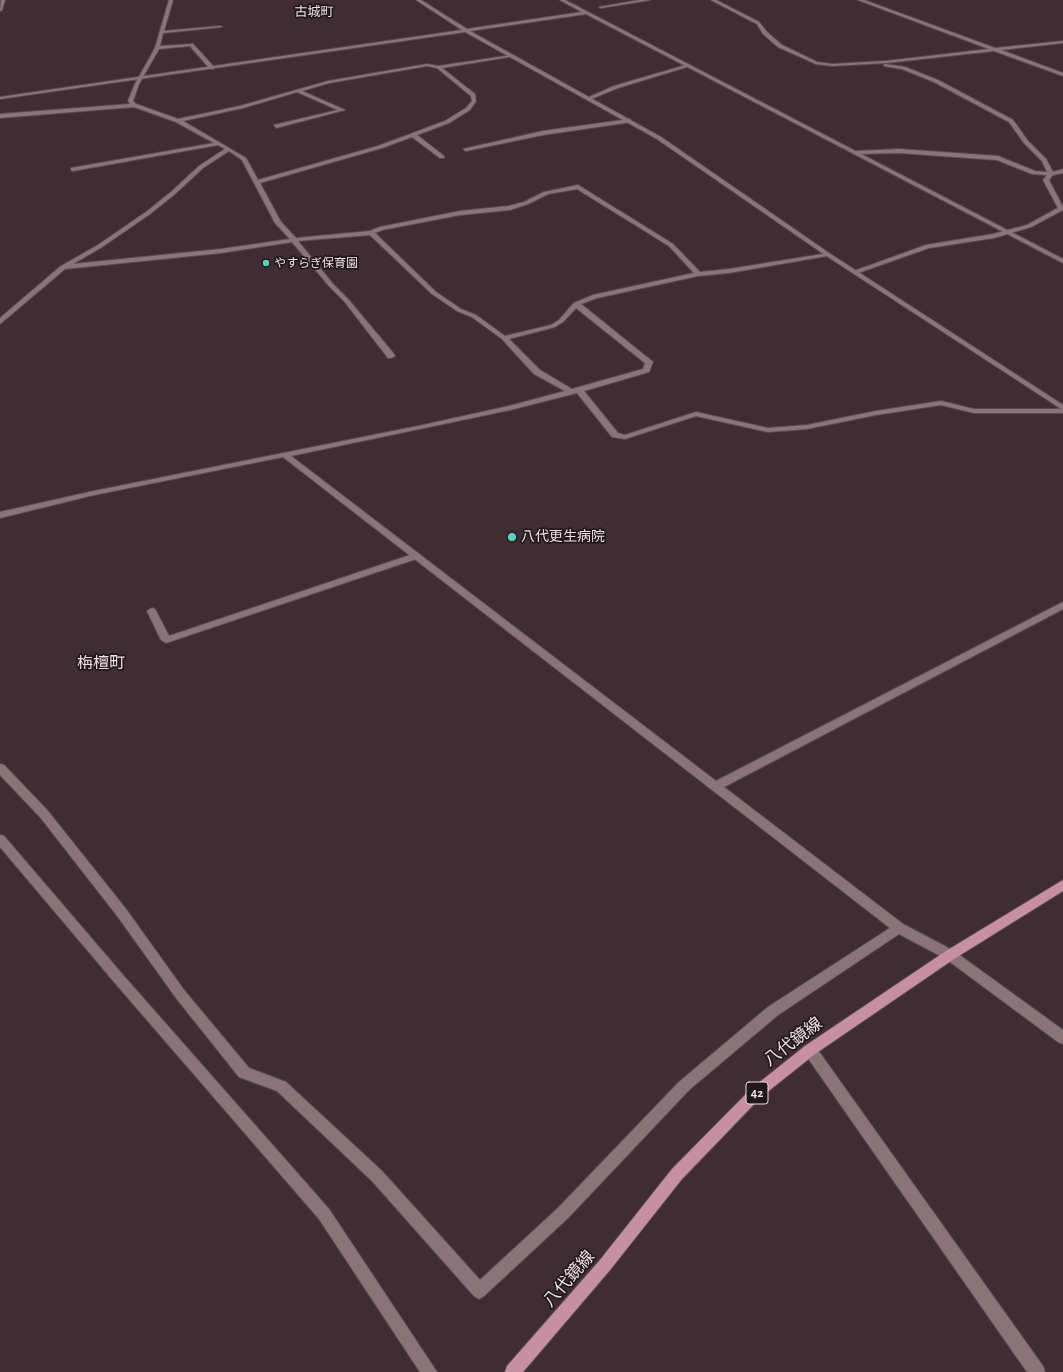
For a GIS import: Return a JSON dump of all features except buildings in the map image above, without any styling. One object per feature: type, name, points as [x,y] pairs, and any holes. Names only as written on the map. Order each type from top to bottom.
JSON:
[{"type":"main road","name":"八代鏡線","points":[[513,1372],[605,1265],[677,1174],[756,1093],[810,1050],[950,955],[1063,885]]},
{"type":"street","points":[[0,10],[3,0]]},
{"type":"street","points":[[134,104],[130,101],[140,78],[157,48],[163,32],[171,0]]},
{"type":"street","points":[[418,0],[468,31],[658,138],[827,254],[1063,409]]},
{"type":"street","points":[[562,0],[1063,261]]},
{"type":"street","points":[[601,7],[648,0]]},
{"type":"street","points":[[714,0],[758,23],[764,32],[780,46],[816,63],[832,65],[876,62],[1063,42]]},
{"type":"street","points":[[860,0],[1063,75]]},
{"type":"street","points":[[0,98],[586,13]]},
{"type":"street","points":[[163,32],[220,28]]},
{"type":"street","points":[[157,48],[191,45],[212,68]]},
{"type":"street","points":[[178,121],[241,107],[328,82],[427,65],[438,67],[513,56]]},
{"type":"street","points":[[876,62],[903,68],[936,81],[1011,121],[1026,142],[1044,160],[1051,174]]},
{"type":"street","points":[[589,98],[616,87],[688,66]]},
{"type":"street","points":[[257,182],[380,147],[446,122],[468,109],[474,101],[473,95],[438,67]]},
{"type":"street","points":[[276,126],[343,110],[298,91]]},
{"type":"street","points":[[0,116],[134,104],[178,121],[217,144],[229,149],[244,159],[278,223],[391,356]]},
{"type":"street","points":[[466,149],[543,134],[630,121]]},
{"type":"street","points":[[412,134],[442,157]]},
{"type":"street","points":[[73,169],[217,144]]},
{"type":"street","points":[[0,322],[63,267],[100,246],[148,213],[173,193],[201,167],[229,149]]},
{"type":"street","points":[[857,153],[899,151],[998,158],[1034,173],[1051,174],[1063,171]]},
{"type":"street","points":[[856,272],[928,246],[994,236],[1029,226],[1061,209],[1046,180],[1051,174]]},
{"type":"street","points":[[63,267],[221,251],[294,240],[371,233],[380,229],[460,213],[510,208],[526,203],[546,193],[578,187],[671,245],[698,274]]},
{"type":"street","points":[[371,233],[434,293],[459,310],[474,316],[504,338],[537,372],[575,391],[615,435],[625,437],[696,414],[768,430],[807,427],[941,403],[974,411],[1063,409]]},
{"type":"street","points":[[504,338],[552,326],[561,321],[576,304],[595,296],[698,274],[729,271],[827,254]]},
{"type":"street","points":[[0,515],[94,493],[488,413],[575,391],[646,370],[649,362],[576,304]]},
{"type":"street","points":[[284,454],[899,928],[950,955],[1063,1038]]},
{"type":"street","points":[[152,611],[166,640],[416,556]]},
{"type":"street","points":[[715,787],[1063,605]]},
{"type":"street","points":[[0,768],[44,814],[122,913],[180,994],[244,1073],[281,1086],[377,1176],[478,1291],[564,1213],[684,1086],[773,1011],[899,928]]},
{"type":"street","points":[[0,839],[124,985],[324,1214],[429,1372]]},
{"type":"street","points":[[810,1050],[1037,1372]]},
{"type":"place","name":"やすらぎ保育園","points":[[266,263]]},
{"type":"place","name":"八代更生病院","points":[[512,537]]},
{"type":"district","name":"古城町","points":[[314,12]]},
{"type":"district","name":"栴檀町","points":[[101,663]]}]
